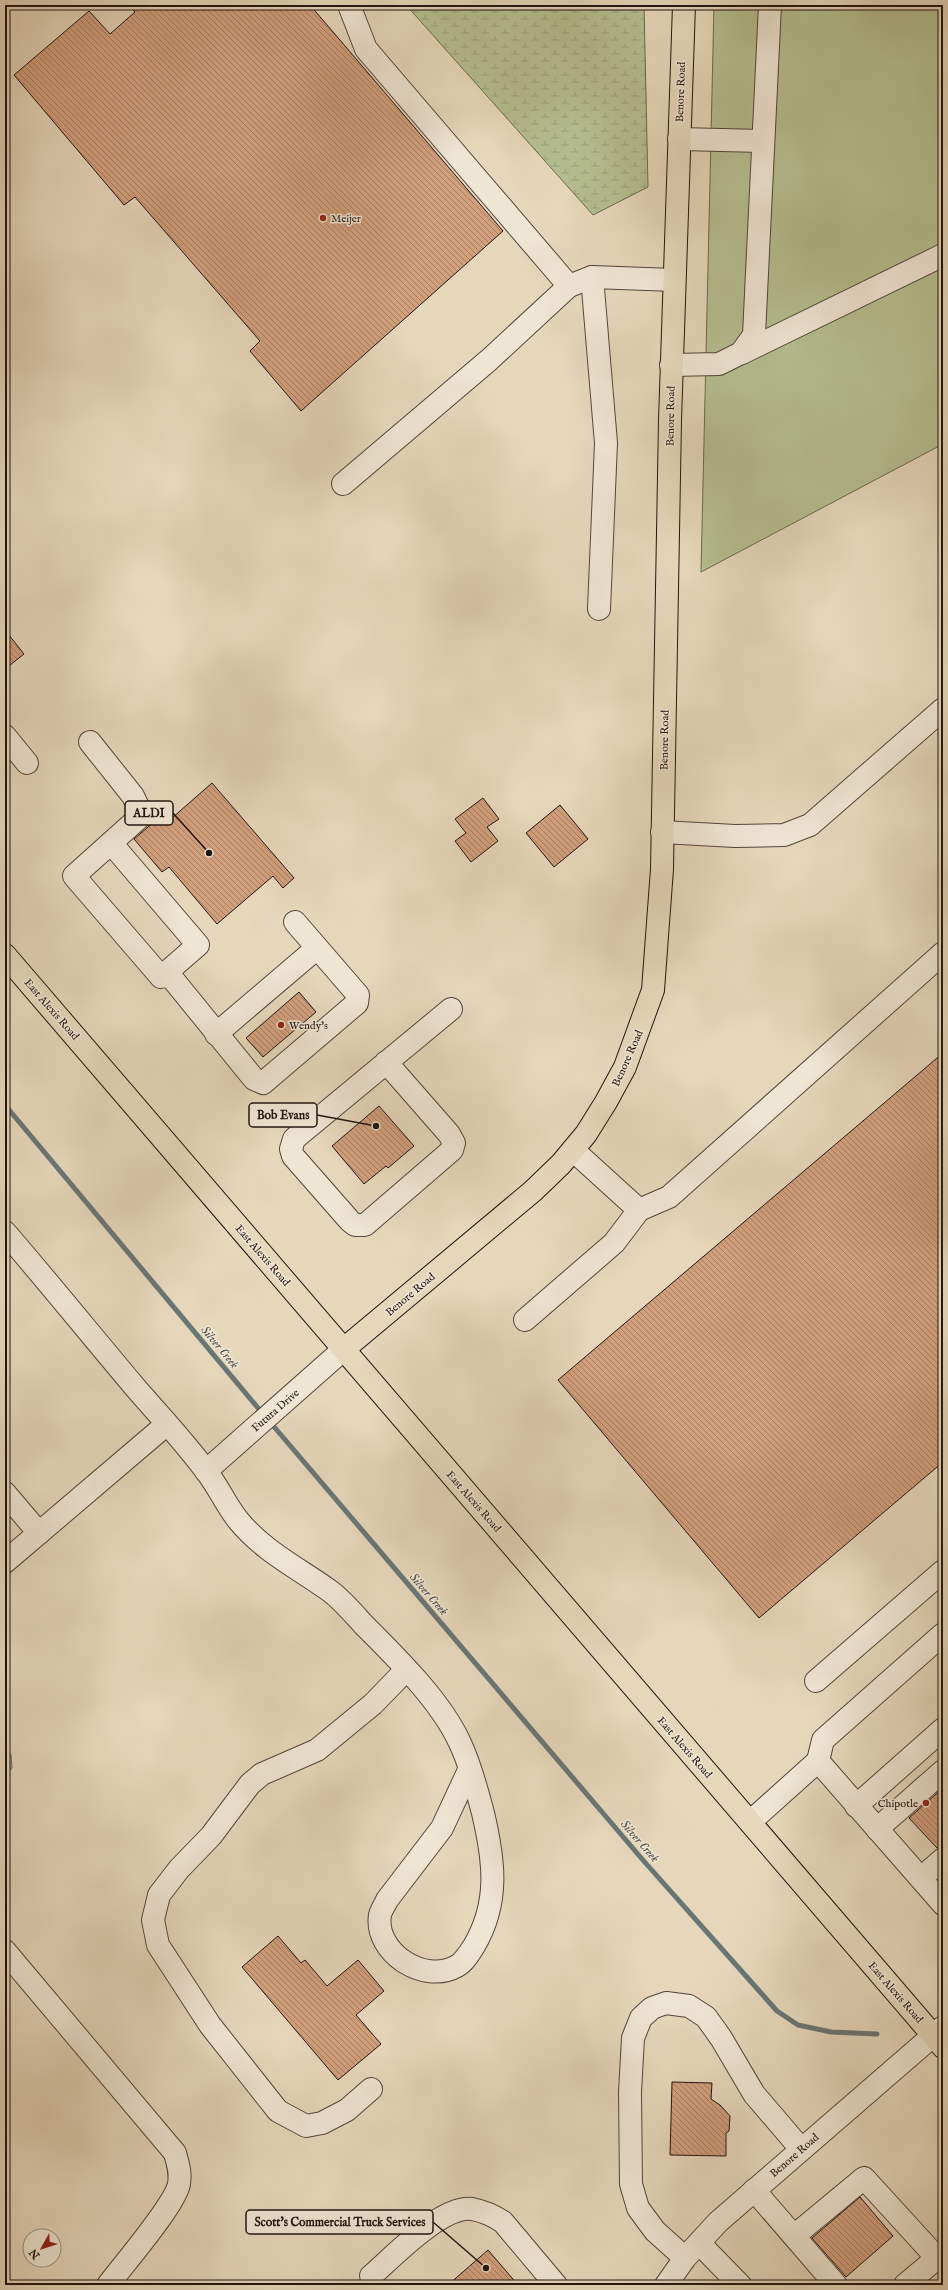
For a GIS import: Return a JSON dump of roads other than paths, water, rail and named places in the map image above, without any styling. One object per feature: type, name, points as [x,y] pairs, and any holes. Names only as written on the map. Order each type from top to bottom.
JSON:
[{"type":"main road","name":"Benore Road","points":[[344,1349],[533,1191],[586,1134],[625,1067],[653,990],[660,916],[674,280],[684,5]]},
{"type":"main road","name":"East Alexis Road","points":[[5,955],[750,1822],[940,2037]]},
{"type":"street","points":[[349,5],[366,49],[569,286]]},
{"type":"street","points":[[741,353],[754,335],[770,5]]},
{"type":"street","points":[[679,139],[763,141]]},
{"type":"street","points":[[672,365],[719,364],[943,255]]},
{"type":"street","points":[[592,277],[606,443],[600,609]]},
{"type":"street","points":[[343,484],[489,360],[569,286],[592,277],[674,280]]},
{"type":"street","points":[[662,832],[735,836],[784,835],[810,825],[940,717]]},
{"type":"street","points":[[5,736],[27,763]]},
{"type":"street","points":[[90,742],[133,796],[142,815],[74,876],[161,977],[198,945],[111,843]]},
{"type":"street","points":[[167,972],[254,1079],[263,1083],[357,1003],[358,995],[295,922]]},
{"type":"street","points":[[216,1034],[317,948]]},
{"type":"street","points":[[525,1320],[614,1243],[640,1210],[669,1197],[943,953]]},
{"type":"street","points":[[386,1062],[449,1134],[454,1144],[452,1150],[365,1225],[355,1225],[293,1156],[291,1149],[294,1139],[386,1062],[451,1009]]},
{"type":"street","points":[[572,1150],[640,1210]]},
{"type":"street","points":[[5,1232],[206,1471],[243,1525],[270,1552],[332,1592],[438,1706],[460,1742],[470,1770],[479,1799],[492,1852],[493,1883],[487,1919],[468,1957],[457,1966],[441,1971],[425,1971],[409,1965],[394,1954],[384,1940],[380,1928],[380,1913],[387,1900],[442,1828],[470,1770]]},
{"type":"street","name":"Futura Drive","points":[[206,1471],[344,1349]]},
{"type":"street","points":[[5,1562],[167,1424]]},
{"type":"street","points":[[5,1493],[39,1533]]},
{"type":"street","points":[[816,1681],[943,1571]]},
{"type":"street","points":[[819,1755],[823,1740],[943,1634]]},
{"type":"street","points":[[750,1822],[819,1755],[943,1646]]},
{"type":"street","points":[[371,2089],[347,2110],[322,2123],[306,2126],[278,2111],[210,2025],[158,1945],[153,1920],[158,1895],[179,1869],[211,1836],[250,1784],[262,1774],[317,1750],[373,1704],[406,1670]]},
{"type":"street","points":[[856,1806],[943,1729]]},
{"type":"street","points":[[819,1755],[856,1806],[943,1904]]},
{"type":"street","points":[[877,1829],[943,1771]]},
{"type":"street","points":[[921,1878],[943,1859]]},
{"type":"street","points":[[5,1951],[174,2153],[180,2173],[179,2185],[172,2201],[108,2285]]},
{"type":"street","points":[[740,2285],[692,2250],[656,2231],[638,2208],[631,2184],[630,2092],[633,2038],[641,2018],[652,2008],[666,2003],[689,2006],[706,2017],[721,2038],[754,2094],[801,2149]]},
{"type":"street","name":"Benore Road","points":[[666,2285],[692,2250],[718,2222],[801,2149],[940,2037]]},
{"type":"street","points":[[794,2236],[864,2178],[940,2255],[905,2285]]},
{"type":"street","points":[[754,2190],[836,2285]]},
{"type":"street","points":[[371,2276],[431,2225],[453,2212],[471,2209],[492,2215],[503,2222],[556,2285]]},
{"type":"water","points":[[5,1745],[11,1755],[12,1768],[5,1778]]},
{"type":"waterway","name":"Silver Creek","points":[[5,1105],[263,1414]]},
{"type":"waterway","name":"Silver Creek","points":[[270,1422],[642,1859],[777,2011],[798,2025],[831,2032],[877,2034]]},
{"type":"place","name":"Meijer","points":[[323,218]]},
{"type":"place","name":"ALDI","points":[[209,853]]},
{"type":"place","name":"Wendy's","points":[[281,1025]]},
{"type":"place","name":"Bob Evans","points":[[376,1126]]},
{"type":"place","name":"Chipotle","points":[[926,1803]]},
{"type":"place","name":"Scott's Commercial Truck Services","points":[[486,2268]]}]
